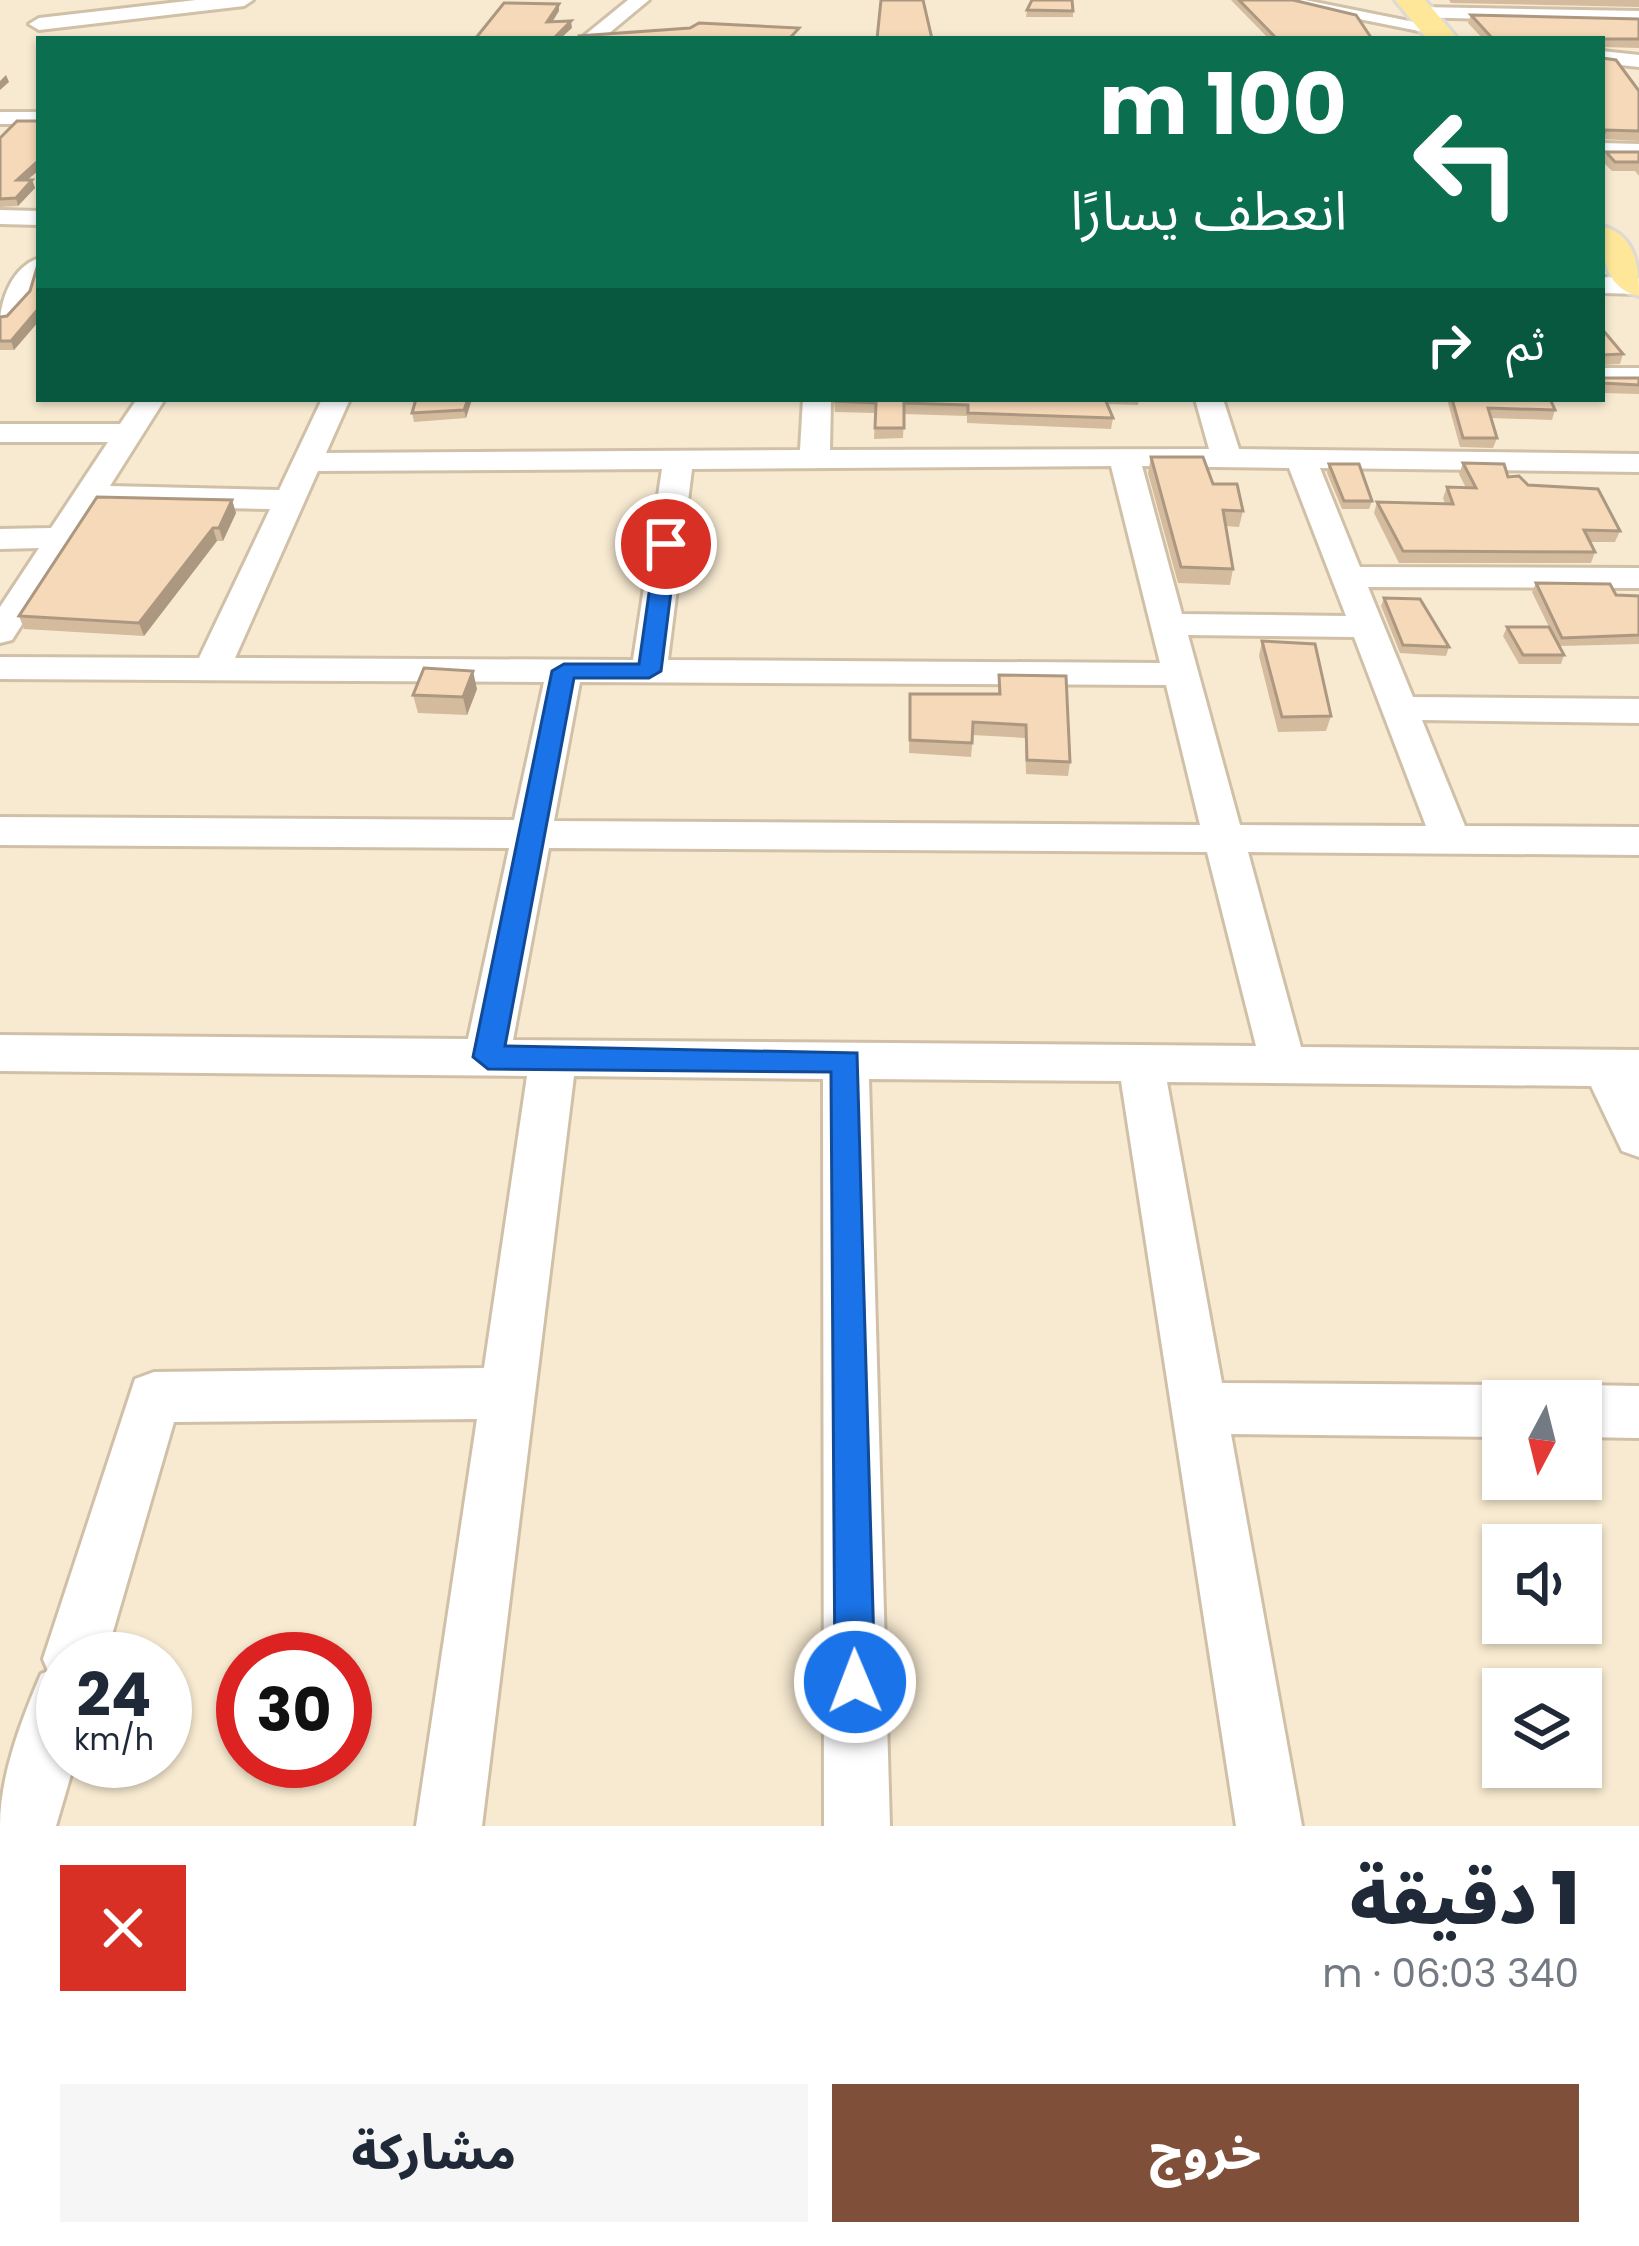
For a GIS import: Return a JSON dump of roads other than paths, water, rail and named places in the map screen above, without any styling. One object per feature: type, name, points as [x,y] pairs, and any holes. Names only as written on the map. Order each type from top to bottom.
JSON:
[{"type":"main road","points":[[1605,242],[1639,285]]},
{"type":"street","points":[[39,24],[244,0]]},
{"type":"street","points":[[594,36],[640,0]]},
{"type":"street","points":[[1273,0],[1426,20],[1639,17]]},
{"type":"street","points":[[1605,58],[1635,64]]},
{"type":"street","points":[[0,136],[19,118]]},
{"type":"street","points":[[1605,150],[1639,151]]},
{"type":"street","points":[[0,217],[36,218]]},
{"type":"street","points":[[0,317],[36,270]]},
{"type":"street","points":[[1605,285],[1639,285]]},
{"type":"street","points":[[1605,376],[1639,376]]},
{"type":"street","points":[[0,633],[149,402]]},
{"type":"street","points":[[212,669],[335,402]]},
{"type":"street","points":[[815,459],[817,402]]},
{"type":"street","points":[[1210,402],[1227,458]]},
{"type":"street","points":[[0,433],[129,433]]},
{"type":"street","points":[[307,462],[1124,457],[1639,463]]},
{"type":"street","points":[[1124,457],[1283,1064]]},
{"type":"street","points":[[1301,459],[1450,840]]},
{"type":"street","points":[[649,671],[678,460]]},
{"type":"street","points":[[89,495],[290,500]]},
{"type":"street","points":[[0,539],[62,538]]},
{"type":"street","points":[[1347,577],[1639,578]]},
{"type":"street","points":[[1168,624],[1367,628]]},
{"type":"street","points":[[0,668],[1181,674]]},
{"type":"street","points":[[488,1057],[564,671]]},
{"type":"street","points":[[1399,708],[1639,711]]},
{"type":"street","points":[[0,831],[1639,841]]},
{"type":"street","points":[[0,1053],[1623,1068],[1639,1137]]},
{"type":"street","points":[[449,1826],[553,1058]]},
{"type":"street","points":[[846,1061],[857,1826]]},
{"type":"street","points":[[1142,1063],[1269,1826]]},
{"type":"street","points":[[82,1632],[154,1397],[508,1394]]},
{"type":"street","points":[[1199,1408],[1482,1411]]},
{"type":"street","points":[[1602,1411],[1639,1412]]},
{"type":"street","points":[[23,1826],[36,1784]]}]
